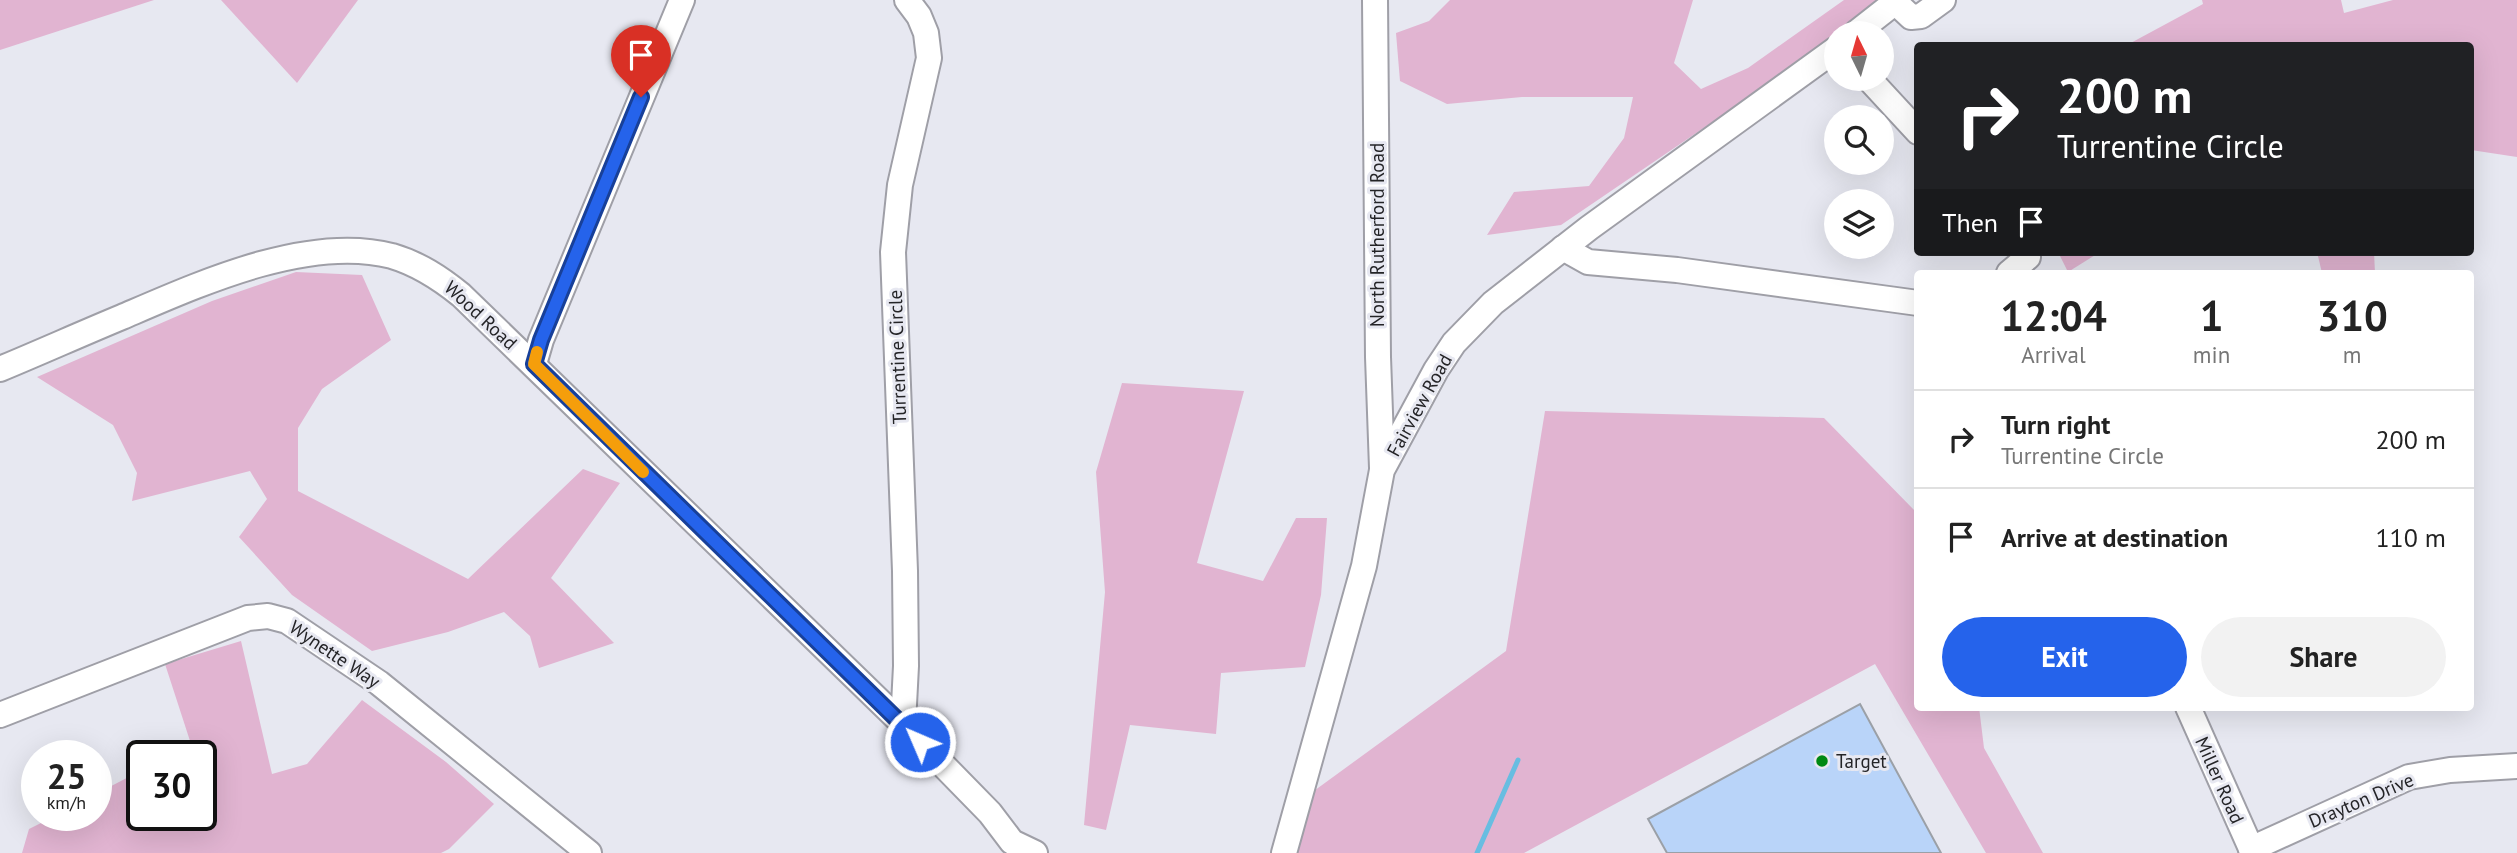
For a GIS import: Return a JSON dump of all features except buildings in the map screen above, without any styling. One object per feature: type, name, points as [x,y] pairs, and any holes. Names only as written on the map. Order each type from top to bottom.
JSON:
[{"type":"street","points":[[534,364],[541,340],[682,0]]},
{"type":"street","name":"Turrentine Circle","points":[[903,724],[906,666],[905,571],[893,252],[900,185],[929,58],[926,33],[919,16],[907,0]]},
{"type":"street","name":"North Rutherford Road","points":[[1375,0],[1378,357],[1382,470]]},
{"type":"street","points":[[1871,21],[1897,1],[1911,17],[1921,16],[1943,0]]},
{"type":"street","name":"Fairview Road","points":[[1284,853],[1364,566],[1382,470],[1436,370],[1454,343],[1493,303],[1563,248],[1824,58]]},
{"type":"street","points":[[1880,91],[1914,128]]},
{"type":"street","points":[[1563,248],[1588,262],[1677,270],[1914,302]]},
{"type":"street","name":"Wood Road","points":[[0,369],[224,275],[262,263],[341,252],[391,256],[424,268],[461,295],[534,364],[903,724],[990,813],[1007,847],[1035,853]]},
{"type":"street","name":"Wynette Way","points":[[0,715],[248,618],[268,616],[287,621],[379,682],[589,853]]},
{"type":"street","name":"Miller Road","points":[[2190,711],[2252,851]]},
{"type":"street","name":"Drayton Drive","points":[[2252,851],[2409,777],[2450,769],[2517,766]]},
{"type":"shaded area","points":[[0,0],[154,0],[0,50]]},
{"type":"shaded area","points":[[221,0],[358,0],[297,83]]},
{"type":"shaded area","points":[[1450,0],[1693,0],[1674,63],[1701,89],[1748,68],[1844,0],[1883,0],[1854,21],[1824,21],[1824,43],[1561,225],[1487,235],[1514,192],[1589,186],[1624,138],[1633,97],[1522,97],[1447,104],[1400,81],[1396,33],[1429,21]]},
{"type":"shaded area","points":[[2202,0],[2341,0],[2344,13],[2393,0],[2517,0],[2517,157],[2474,150],[2474,42],[2133,42],[2203,4]]},
{"type":"shaded area","points":[[2060,256],[2094,256],[2071,270],[2067,270]]},
{"type":"shaded area","points":[[2318,256],[2374,256],[2375,270],[2321,270]]},
{"type":"shaded area","points":[[296,272],[362,275],[391,340],[322,389],[298,428],[298,491],[468,579],[583,469],[620,483],[551,578],[614,643],[539,668],[530,636],[504,612],[448,632],[372,651],[292,595],[239,537],[267,499],[250,471],[132,501],[137,473],[113,425],[37,377],[212,301]]},
{"type":"shaded area","points":[[1122,383],[1244,391],[1197,563],[1263,581],[1296,518],[1327,518],[1321,595],[1305,667],[1221,673],[1216,734],[1130,725],[1106,830],[1084,825],[1105,592],[1096,472]]},
{"type":"shaded area","points":[[1545,411],[1824,418],[1914,510],[1914,711],[1979,711],[1984,748],[2043,853],[1986,853],[1875,664],[1524,853],[1290,853],[1307,796],[1506,651]]},
{"type":"shaded area","points":[[241,641],[272,774],[307,764],[362,700],[446,762],[494,804],[449,849],[441,853],[22,853],[28,831],[112,831],[112,786],[126,778],[126,831],[217,831],[217,740],[190,740],[165,664]]},
{"type":"waterway","points":[[1477,853],[1518,760]]},
{"type":"slow traffic","points":[[537,352],[534,364],[643,472]]},
{"type":"place","name":"Target","points":[[1822,761]]},
{"type":"route","points":[[641,97],[541,340],[534,364],[920,742]]}]
